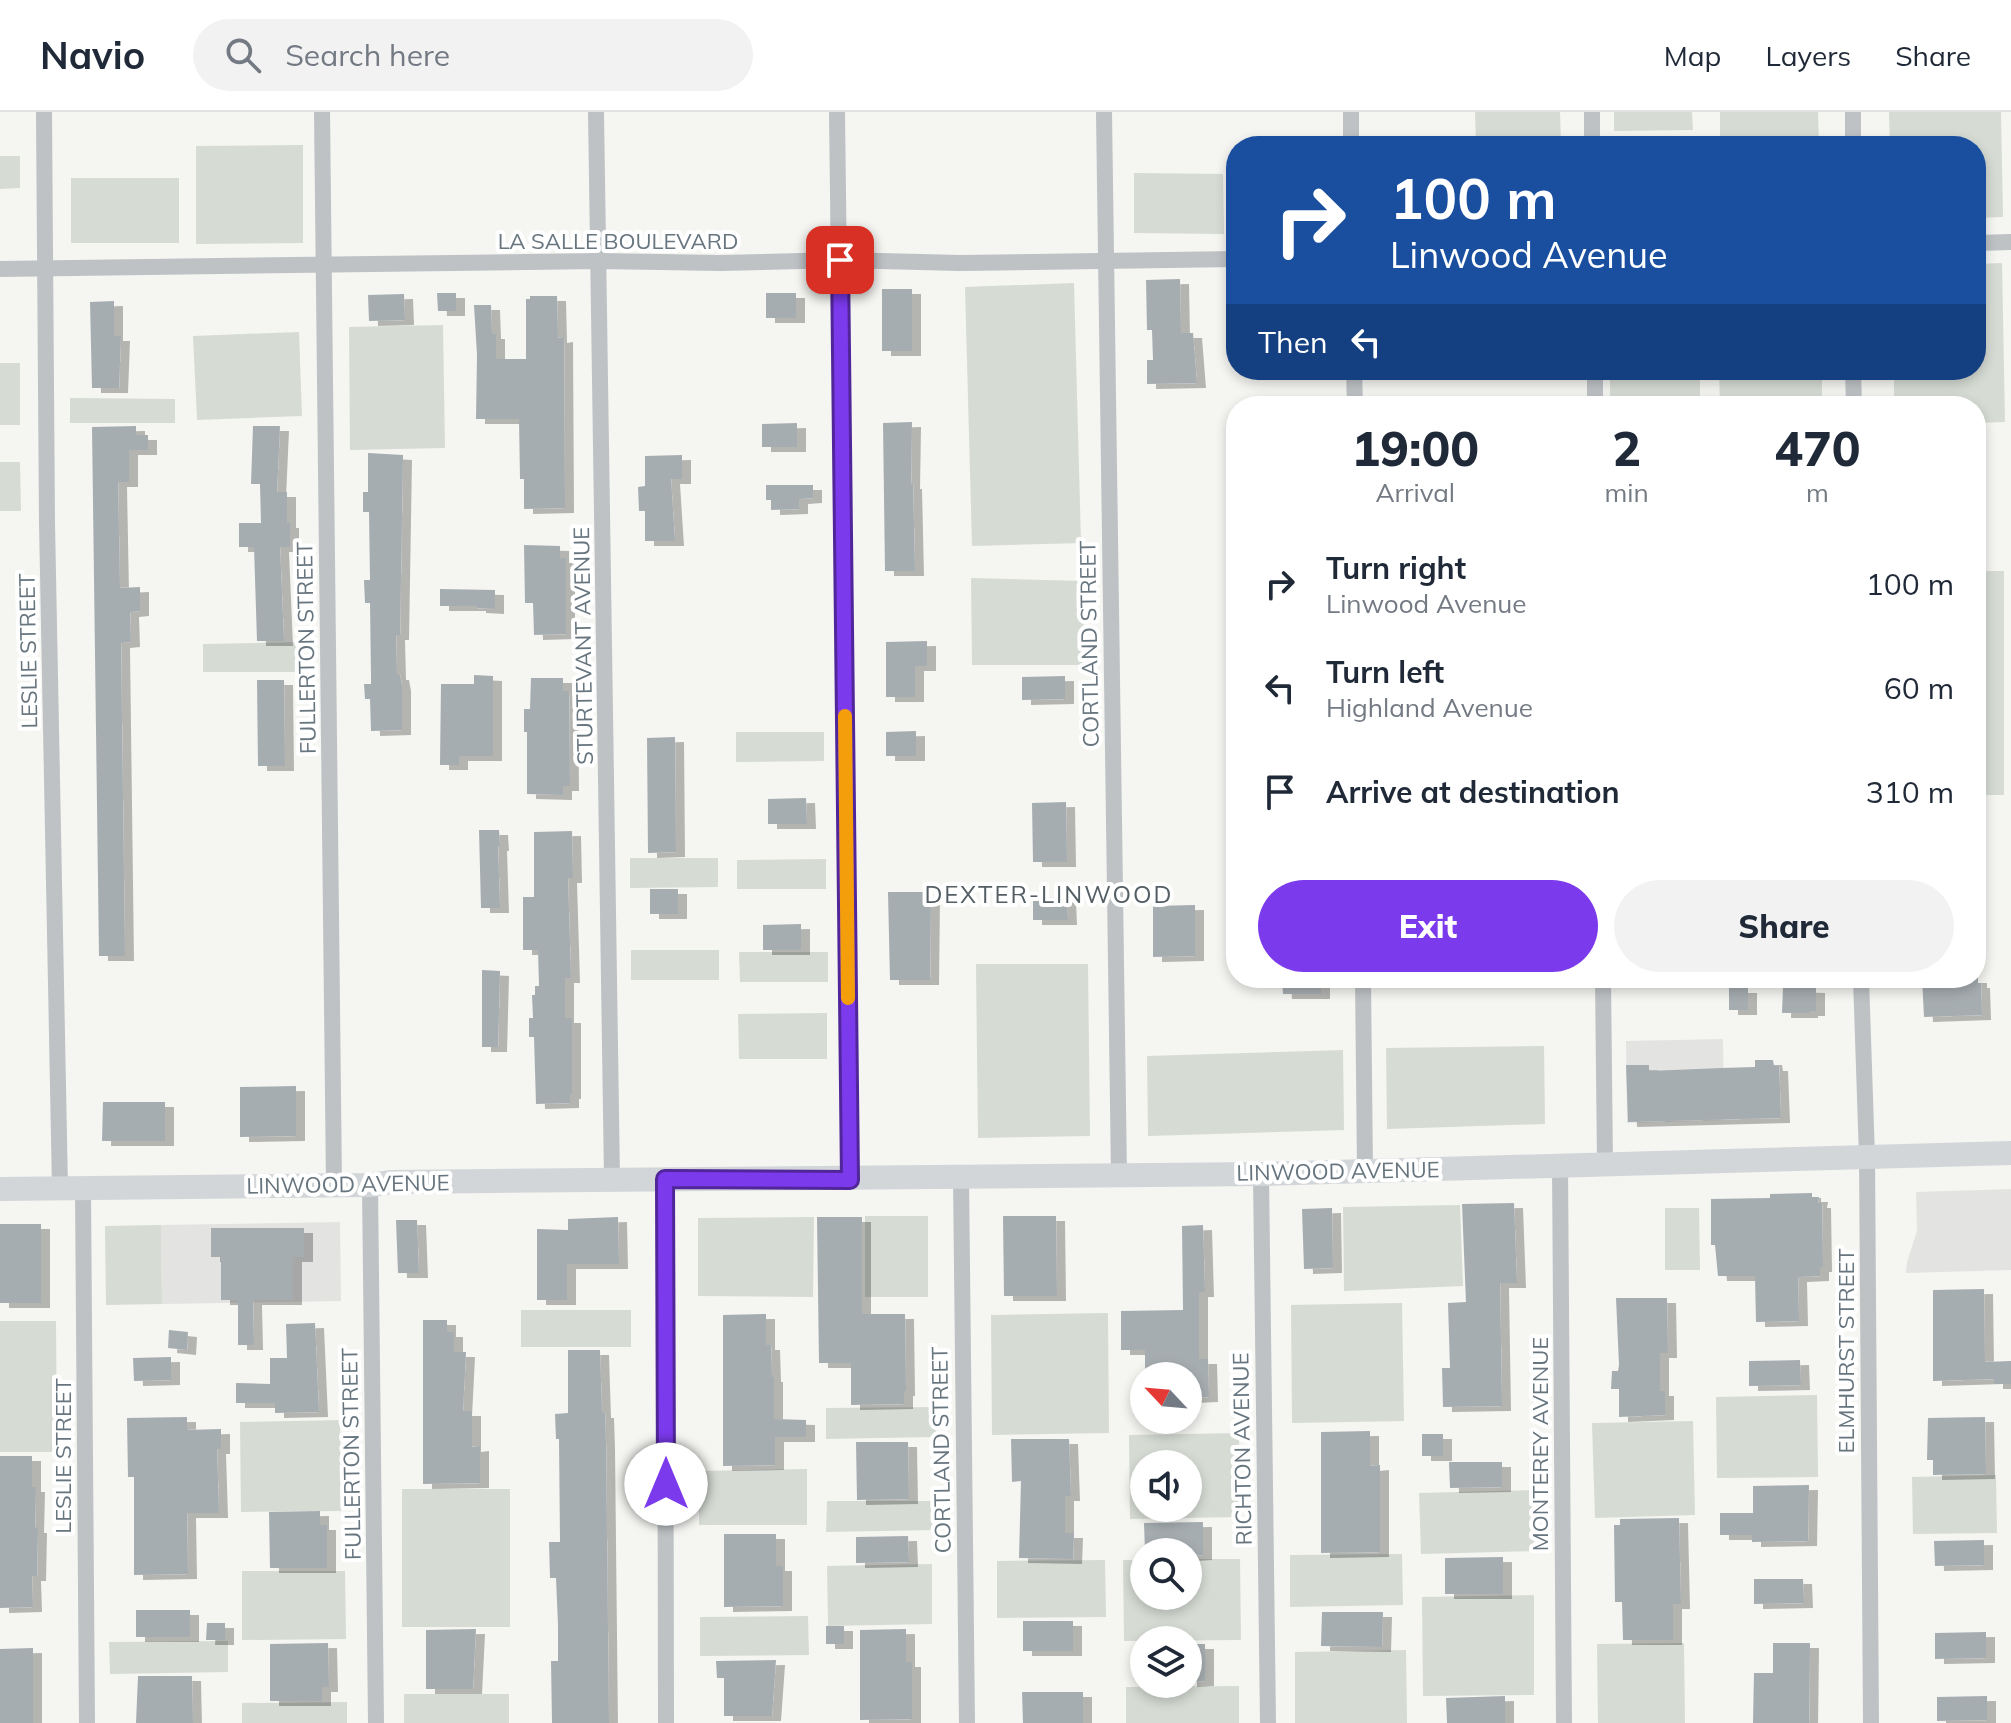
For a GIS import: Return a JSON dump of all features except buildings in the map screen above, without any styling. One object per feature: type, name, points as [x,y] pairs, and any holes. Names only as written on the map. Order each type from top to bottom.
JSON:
[{"type":"street","name":"LESLIE STREET","points":[[44,112],[44,268],[87,1723]]},
{"type":"street","name":"FULLERTON STREET","points":[[322,112],[334,1184]]},
{"type":"street","name":"STURTEVANT AVENUE","points":[[596,112],[612,1179]]},
{"type":"street","points":[[837,112],[850,1180]]},
{"type":"street","name":"CORTLAND STREET","points":[[1104,112],[1119,1175]]},
{"type":"street","points":[[1351,112],[1351,136]]},
{"type":"street","points":[[1592,112],[1592,136]]},
{"type":"street","points":[[1853,112],[1853,136]]},
{"type":"street","points":[[1986,243],[2011,242]]},
{"type":"street","name":"LA SALLE BOULEVARD","points":[[0,269],[599,261],[960,263],[1226,259]]},
{"type":"street","points":[[1363,988],[1365,1171]]},
{"type":"street","points":[[1603,988],[1605,1164]]},
{"type":"street","name":"ELMHURST STREET","points":[[1861,988],[1867,1157],[1871,1723]]},
{"type":"street","name":"LINWOOD AVENUE","points":[[0,1189],[612,1179],[850,1180],[1261,1174],[2011,1153]]},
{"type":"street","name":"MONTEREY AVENUE","points":[[1560,1165],[1564,1723]]},
{"type":"street","name":"RICHTON AVENUE","points":[[1261,1174],[1268,1723]]},
{"type":"street","name":"CORTLAND STREET","points":[[961,1176],[967,1723]]},
{"type":"street","points":[[665,1179],[666,1723]]},
{"type":"street","name":"FULLERTON STREET","points":[[370,1185],[376,1723]]},
{"type":"shaded area","points":[[1475,112],[1560,112],[1561,136],[1476,136]]},
{"type":"shaded area","points":[[1614,112],[1692,112],[1693,130],[1614,131]]},
{"type":"shaded area","points":[[1720,112],[1818,112],[1819,136],[1720,136]]},
{"type":"shaded area","points":[[1889,112],[2001,112],[2003,217],[1986,218],[1986,136],[1890,136]]},
{"type":"shaded area","points":[[303,145],[303,243],[196,244],[196,146]]},
{"type":"shaded area","points":[[0,156],[20,156],[20,188],[0,189]]},
{"type":"shaded area","points":[[1134,173],[1223,174],[1224,234],[1134,233]]},
{"type":"shaded area","points":[[71,178],[179,178],[179,243],[71,243]]},
{"type":"shaded area","points":[[2002,263],[2005,422],[1986,423],[1986,396],[1894,396],[1894,380],[1986,380],[1986,264]]},
{"type":"shaded area","points":[[1074,283],[1081,543],[972,546],[965,287]]},
{"type":"shaded area","points":[[443,325],[445,448],[350,450],[349,327]]},
{"type":"shaded area","points":[[299,332],[302,416],[197,420],[193,336]]},
{"type":"shaded area","points":[[0,363],[20,363],[20,425],[0,425]]},
{"type":"shaded area","points":[[1610,380],[1700,380],[1700,396],[1610,396]]},
{"type":"shaded area","points":[[1719,380],[1822,380],[1822,396],[1720,396]]},
{"type":"shaded area","points":[[70,398],[175,399],[175,423],[70,423]]},
{"type":"shaded area","points":[[0,462],[20,462],[21,511],[0,511]]},
{"type":"shaded area","points":[[1986,571],[2004,571],[2004,795],[1986,795]]},
{"type":"shaded area","points":[[971,578],[1083,581],[1084,665],[972,665]]},
{"type":"shaded area","points":[[303,642],[303,672],[203,672],[203,644]]},
{"type":"shaded area","points":[[736,732],[824,732],[824,761],[736,762]]},
{"type":"shaded area","points":[[630,858],[718,858],[718,887],[630,888]]},
{"type":"shaded area","points":[[826,859],[826,889],[737,889],[737,860]]},
{"type":"shaded area","points":[[631,950],[719,950],[719,980],[631,980]]},
{"type":"shaded area","points":[[739,952],[828,952],[828,982],[740,982]]},
{"type":"shaded area","points":[[976,964],[1088,964],[1090,1136],[978,1138]]},
{"type":"shaded area","points":[[827,1013],[827,1059],[739,1059],[738,1014]]},
{"type":"shaded area","points":[[1723,1039],[1724,1120],[1627,1123],[1626,1041]]},
{"type":"shaded area","points":[[1544,1046],[1545,1124],[1387,1129],[1386,1048]]},
{"type":"shaded area","points":[[1343,1050],[1344,1130],[1148,1136],[1147,1056]]},
{"type":"shaded area","points":[[2011,1189],[2011,1270],[1906,1273],[1917,1231],[1916,1192]]},
{"type":"shaded area","points":[[1460,1205],[1463,1286],[1344,1291],[1343,1207]]},
{"type":"shaded area","points":[[1665,1208],[1699,1208],[1700,1270],[1665,1270]]},
{"type":"shaded area","points":[[865,1216],[928,1216],[928,1297],[865,1297]]},
{"type":"shaded area","points":[[814,1217],[813,1297],[698,1296],[698,1218]]},
{"type":"shaded area","points":[[340,1222],[341,1301],[162,1304],[161,1225]]},
{"type":"shaded area","points":[[161,1225],[162,1304],[106,1305],[105,1226]]},
{"type":"shaded area","points":[[1402,1303],[1404,1421],[1292,1423],[1291,1305]]},
{"type":"shaded area","points":[[521,1310],[631,1310],[631,1347],[521,1347]]},
{"type":"shaded area","points":[[1108,1313],[1109,1433],[992,1435],[991,1315]]},
{"type":"shaded area","points":[[0,1321],[56,1321],[57,1452],[0,1452]]},
{"type":"shaded area","points":[[1817,1395],[1818,1477],[1717,1478],[1716,1397]]},
{"type":"shaded area","points":[[935,1407],[936,1437],[826,1439],[826,1408]]},
{"type":"shaded area","points":[[340,1420],[341,1511],[241,1512],[240,1422]]},
{"type":"shaded area","points":[[1693,1421],[1695,1515],[1595,1518],[1592,1423]]},
{"type":"shaded area","points":[[1239,1433],[1240,1517],[1202,1518],[1202,1450],[1130,1450],[1130,1519],[1129,1435]]},
{"type":"shaded area","points":[[807,1469],[807,1525],[699,1525],[699,1471]]},
{"type":"shaded area","points":[[1996,1475],[1997,1533],[1913,1534],[1912,1477]]},
{"type":"shaded area","points":[[402,1489],[510,1489],[510,1627],[402,1627]]},
{"type":"shaded area","points":[[1532,1490],[1534,1551],[1421,1554],[1419,1493]]},
{"type":"shaded area","points":[[827,1501],[935,1501],[936,1530],[826,1532]]},
{"type":"shaded area","points":[[1402,1554],[1403,1605],[1290,1607],[1290,1555]]},
{"type":"shaded area","points":[[1202,1559],[1240,1559],[1241,1640],[1202,1640],[1202,1626],[1130,1626],[1130,1641],[1124,1641],[1123,1560],[1130,1560],[1130,1610],[1202,1610]]},
{"type":"shaded area","points":[[1105,1560],[1106,1617],[997,1618],[997,1561]]},
{"type":"shaded area","points":[[932,1564],[932,1624],[828,1626],[827,1566]]},
{"type":"shaded area","points":[[242,1571],[345,1571],[346,1639],[242,1640]]},
{"type":"shaded area","points":[[1534,1595],[1534,1695],[1423,1696],[1422,1597]]},
{"type":"shaded area","points":[[808,1616],[809,1655],[700,1656],[700,1617]]},
{"type":"shaded area","points":[[228,1641],[228,1672],[110,1674],[109,1642]]},
{"type":"shaded area","points":[[1684,1643],[1685,1723],[1598,1723],[1597,1644]]},
{"type":"shaded area","points":[[1406,1650],[1407,1723],[1295,1723],[1295,1652]]},
{"type":"shaded area","points":[[1202,1686],[1239,1686],[1239,1723],[1126,1723],[1126,1687],[1130,1687],[1130,1698],[1202,1698]]},
{"type":"shaded area","points":[[404,1694],[509,1694],[509,1723],[404,1723]]},
{"type":"shaded area","points":[[347,1702],[347,1723],[242,1723],[242,1703]]},
{"type":"slow traffic","points":[[845,716],[848,998]]},
{"type":"district","name":"DEXTER-LINWOOD","points":[[1049,894]]},
{"type":"route","points":[[666,1484],[665,1179],[850,1180],[840,260]]}]
